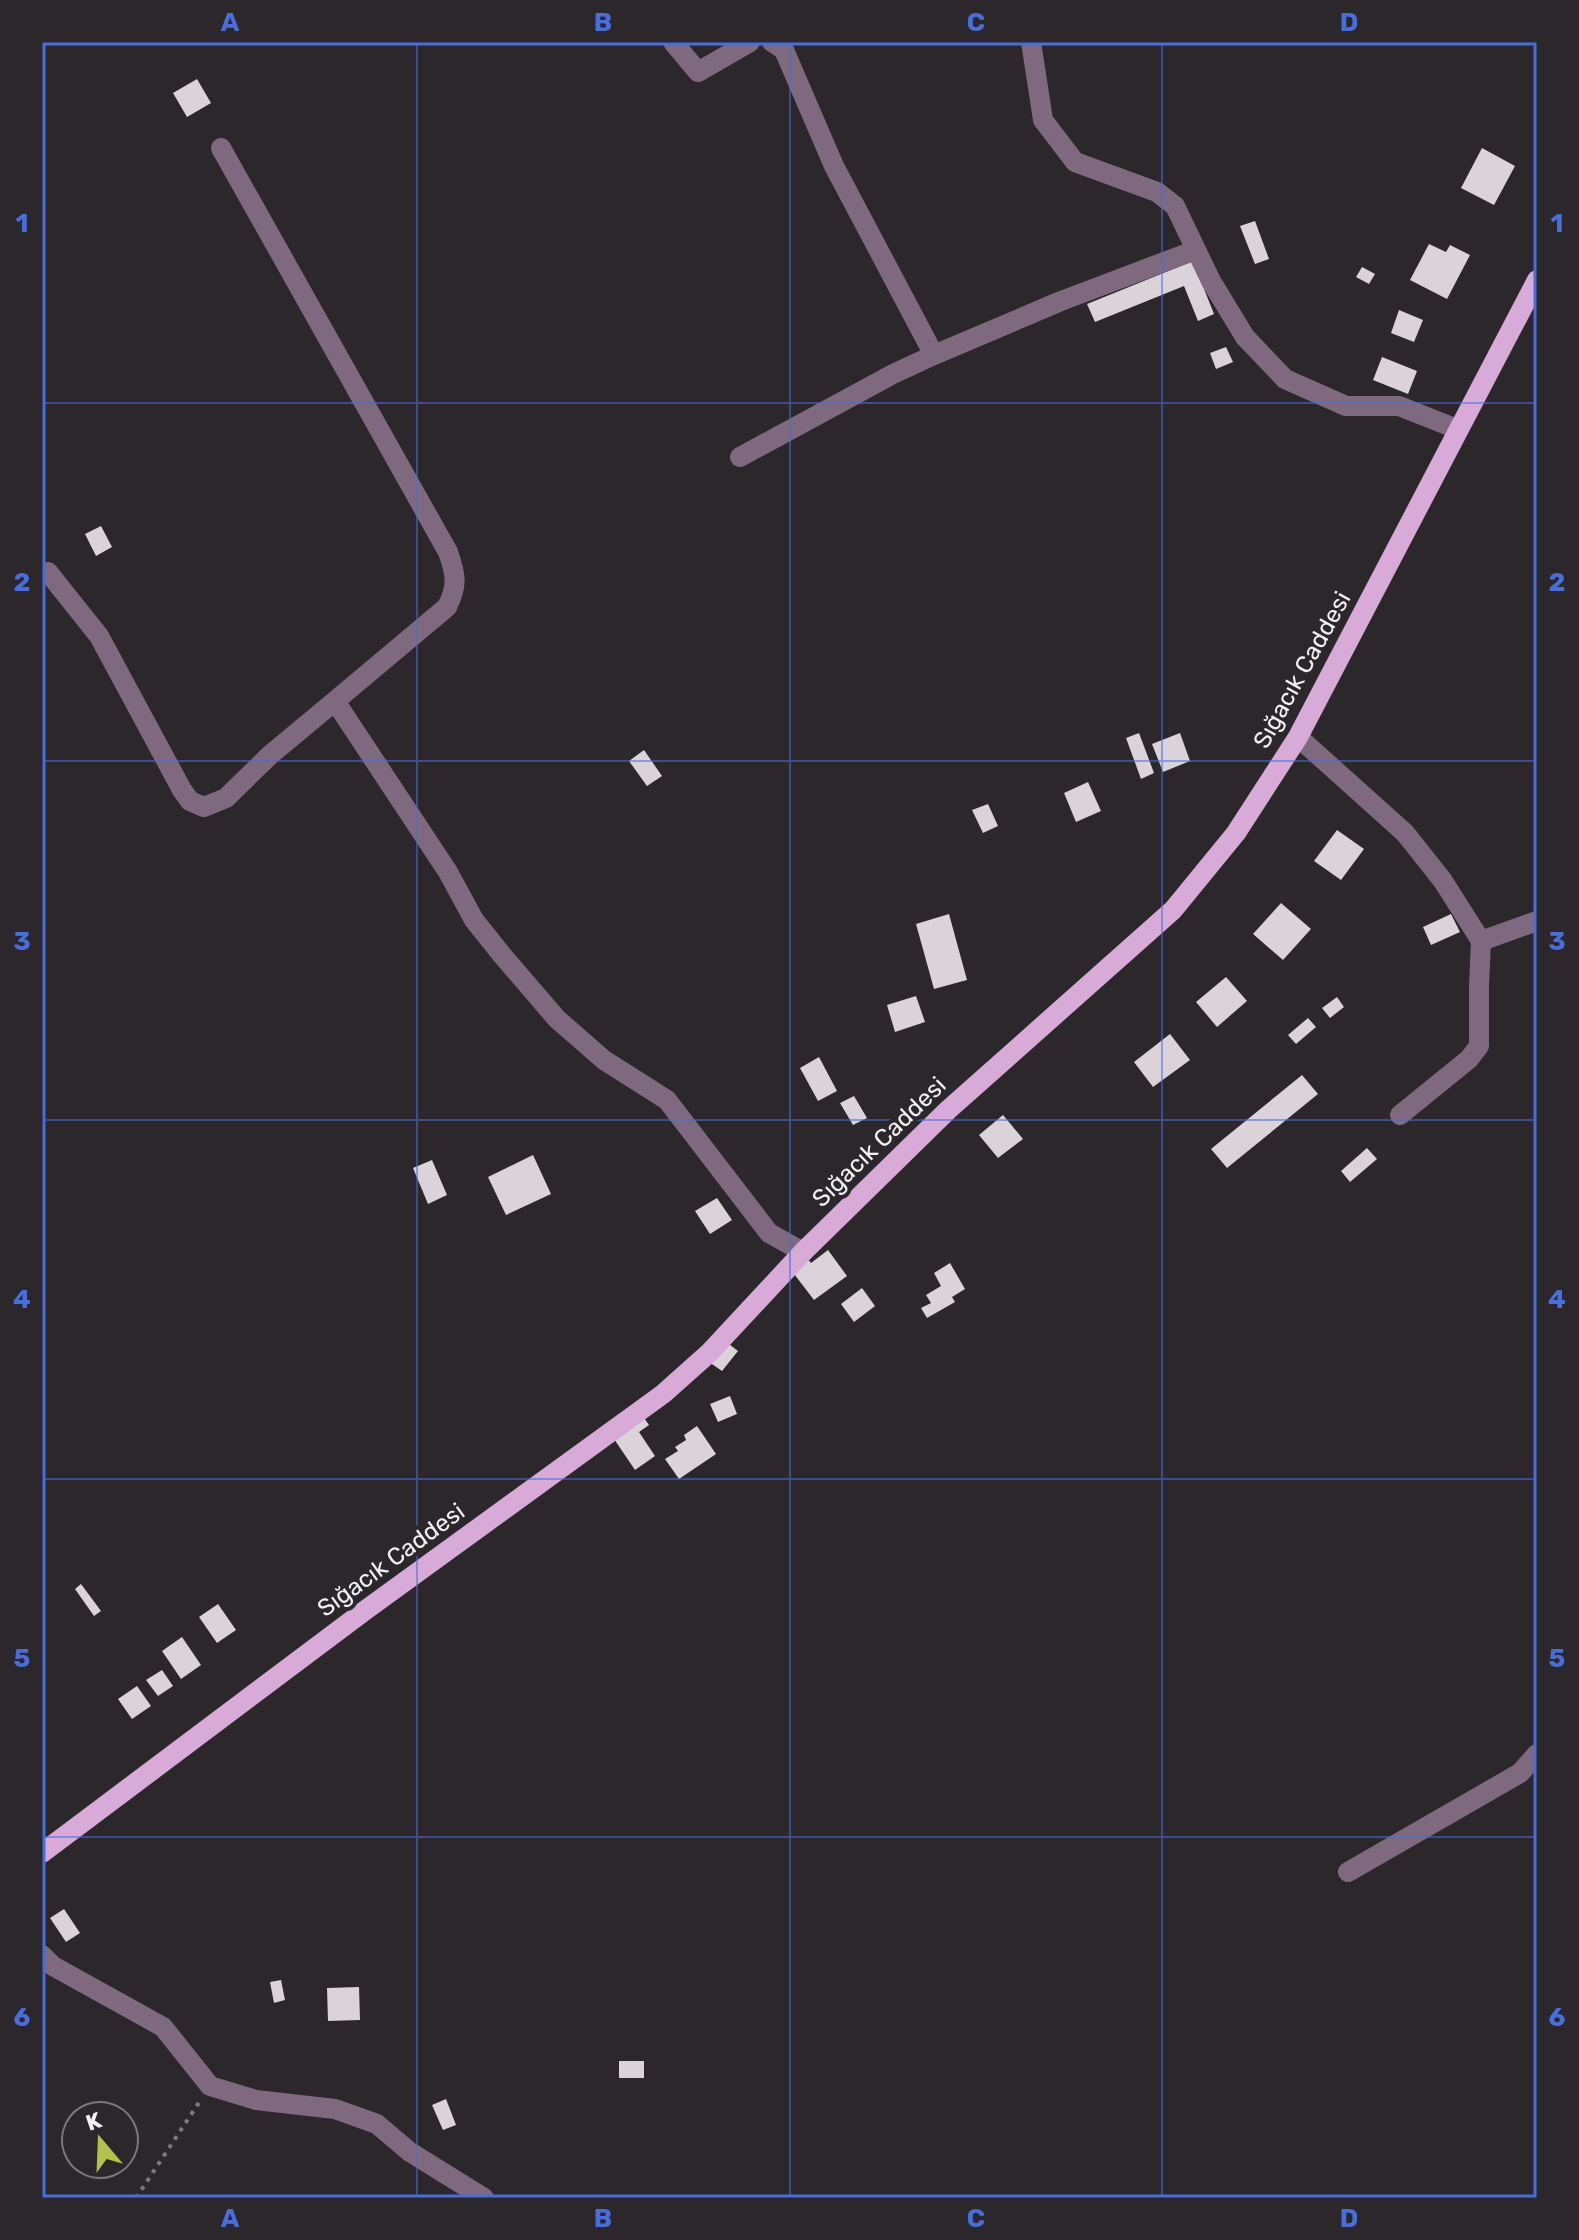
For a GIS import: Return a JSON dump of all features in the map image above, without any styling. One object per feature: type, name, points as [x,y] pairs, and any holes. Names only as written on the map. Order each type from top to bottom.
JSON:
[{"type":"main road","name":"Sığacık Caddesi","points":[[42,1853],[367,1609],[663,1394],[709,1353],[803,1252],[948,1110],[1173,910],[1236,833],[1298,737],[1537,280]]},
{"type":"street","points":[[673,42],[698,72],[750,42]]},
{"type":"street","points":[[772,42],[784,50],[834,166],[934,355]]},
{"type":"street","points":[[1031,42],[1043,120],[1075,162],[1157,192],[1175,206],[1211,281],[1245,337],[1285,379],[1346,406],[1399,406],[1457,429]]},
{"type":"street","points":[[48,572],[99,636],[182,790],[190,801],[204,807],[226,798],[270,755],[447,607],[455,591],[455,572],[448,552],[221,148]]},
{"type":"street","points":[[740,457],[934,355],[1061,301],[1196,250]]},
{"type":"street","points":[[335,701],[448,872],[474,920],[502,955],[557,1019],[604,1060],[667,1100],[769,1233],[803,1252]]},
{"type":"street","points":[[1298,737],[1405,833],[1443,881],[1481,941],[1479,1046],[1469,1059],[1400,1115]]},
{"type":"street","points":[[1481,941],[1537,921]]},
{"type":"street","points":[[1348,1872],[1520,1773],[1537,1754]]},
{"type":"street","points":[[42,1955],[53,1966],[163,2027],[210,2086],[256,2100],[335,2109],[377,2124],[410,2152],[484,2198]]},
{"type":"path","points":[[136,2198],[210,2086]]},
{"type":"building","points":[[197,79],[211,103],[187,117],[173,93]]},
{"type":"building","points":[[1482,148],[1515,166],[1494,205],[1461,188]]},
{"type":"building","points":[[1255,221],[1269,259],[1255,264],[1240,226]]},
{"type":"building","points":[[1429,244],[1446,252],[1450,245],[1470,255],[1447,299],[1410,280]]},
{"type":"building","points":[[1193,261],[1214,314],[1198,321],[1184,286],[1095,322],[1087,304]]},
{"type":"building","points":[[1362,267],[1375,274],[1369,284],[1356,277]]},
{"type":"building","points":[[1399,310],[1423,320],[1414,342],[1391,333]]},
{"type":"building","points":[[1226,347],[1233,362],[1216,369],[1210,353]]},
{"type":"building","points":[[1382,357],[1417,371],[1408,394],[1373,380]]},
{"type":"building","points":[[101,526],[112,547],[96,556],[85,534]]},
{"type":"building","points":[[1139,733],[1154,773],[1141,779],[1126,738]]},
{"type":"building","points":[[1180,733],[1190,761],[1163,772],[1152,744]]},
{"type":"building","points":[[644,750],[662,776],[647,786],[629,761]]},
{"type":"building","points":[[1088,782],[1101,811],[1076,822],[1064,793]]},
{"type":"building","points":[[988,804],[998,826],[983,833],[972,810]]},
{"type":"building","points":[[1337,830],[1364,849],[1341,880],[1314,861]]},
{"type":"building","points":[[1281,903],[1311,929],[1283,960],[1253,934]]},
{"type":"building","points":[[949,914],[967,980],[934,989],[916,924]]},
{"type":"building","points":[[1451,914],[1460,932],[1431,945],[1423,927]]},
{"type":"building","points":[[1226,977],[1247,1001],[1217,1027],[1196,1002]]},
{"type":"building","points":[[916,996],[925,1022],[895,1032],[887,1005]]},
{"type":"building","points":[[1337,997],[1344,1007],[1330,1018],[1322,1008]]},
{"type":"building","points":[[1308,1018],[1316,1027],[1296,1044],[1288,1035]]},
{"type":"building","points":[[1170,1034],[1190,1060],[1153,1087],[1134,1062]]},
{"type":"building","points":[[819,1057],[837,1091],[818,1101],[800,1068]]},
{"type":"building","points":[[1302,1075],[1318,1094],[1227,1168],[1211,1149]]},
{"type":"building","points":[[854,1096],[867,1118],[853,1125],[840,1103]]},
{"type":"building","points":[[1003,1115],[1023,1139],[998,1158],[979,1135]]},
{"type":"building","points":[[1367,1148],[1377,1159],[1350,1182],[1341,1171]]},
{"type":"building","points":[[533,1155],[551,1194],[506,1215],[488,1177]]},
{"type":"building","points":[[432,1160],[447,1195],[428,1204],[413,1168]]},
{"type":"building","points":[[717,1198],[732,1220],[710,1234],[695,1211]]},
{"type":"building","points":[[828,1250],[847,1276],[814,1300],[791,1270],[807,1258],[811,1263]]},
{"type":"building","points":[[950,1263],[965,1289],[952,1297],[955,1302],[927,1318],[921,1308],[931,1303],[926,1295],[941,1286],[934,1273]]},
{"type":"building","points":[[862,1288],[875,1306],[854,1322],[841,1304]]},
{"type":"building","points":[[725,1341],[738,1351],[722,1371],[709,1362]]},
{"type":"building","points":[[730,1396],[737,1414],[718,1422],[710,1404]]},
{"type":"building","points":[[642,1415],[649,1425],[639,1432],[655,1456],[635,1470],[612,1436]]},
{"type":"building","points":[[697,1426],[716,1454],[679,1479],[665,1459],[678,1451],[675,1447],[686,1440],[684,1435]]},
{"type":"building","points":[[81,1584],[101,1611],[94,1616],[75,1589]]},
{"type":"building","points":[[218,1604],[236,1630],[217,1643],[199,1617]]},
{"type":"building","points":[[182,1637],[201,1665],[181,1679],[162,1651]]},
{"type":"building","points":[[162,1670],[173,1686],[158,1696],[146,1680]]},
{"type":"building","points":[[137,1686],[151,1706],[132,1719],[118,1699]]},
{"type":"building","points":[[64,1909],[80,1933],[66,1942],[50,1918]]},
{"type":"building","points":[[281,1980],[285,2000],[274,2003],[270,1982]]},
{"type":"building","points":[[359,1987],[360,2020],[328,2021],[327,1988]]},
{"type":"building","points":[[619,2061],[644,2061],[644,2078],[619,2078]]},
{"type":"building","points":[[446,2099],[456,2125],[443,2130],[432,2105]]}]
